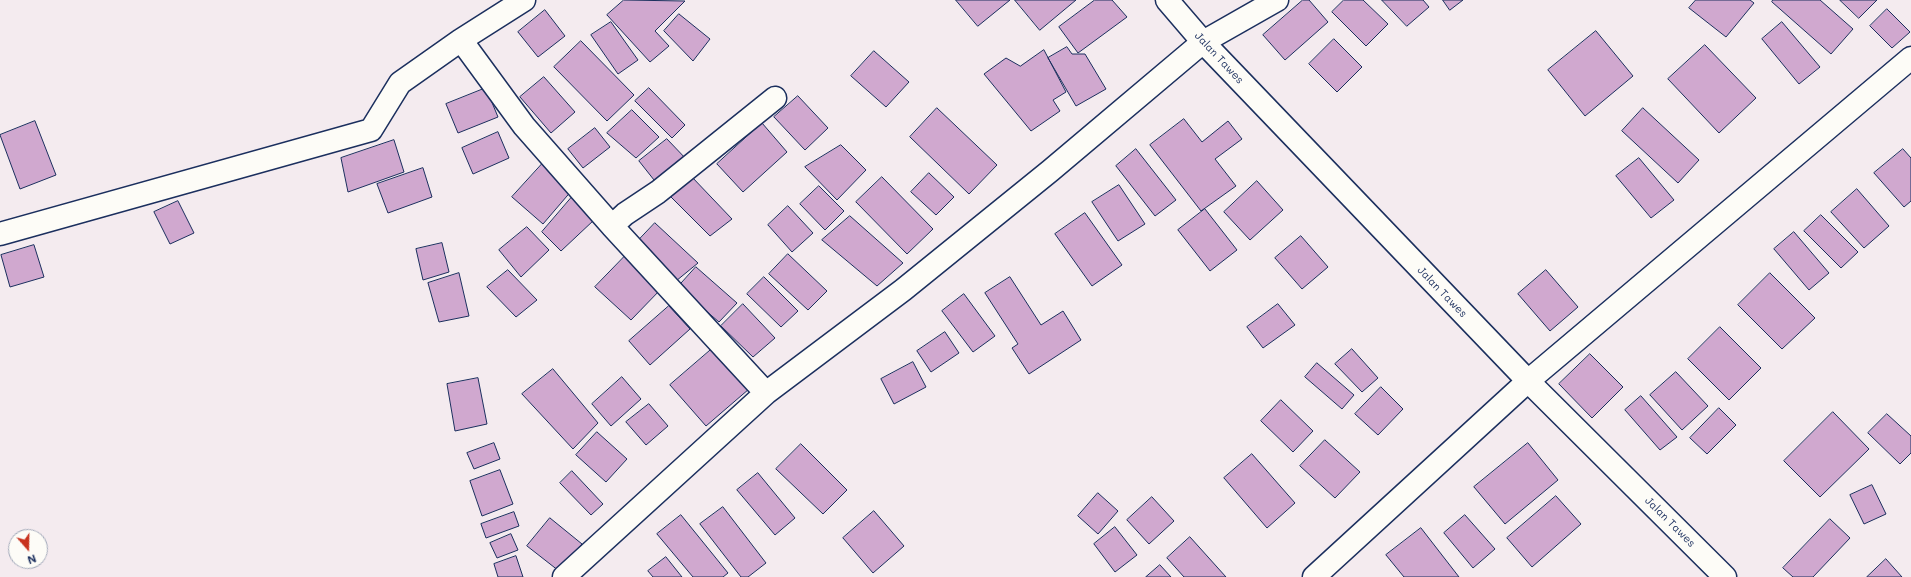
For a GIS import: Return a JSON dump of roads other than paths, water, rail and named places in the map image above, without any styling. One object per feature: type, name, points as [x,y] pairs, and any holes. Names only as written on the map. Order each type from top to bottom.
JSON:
[{"type":"street","points":[[0,234],[371,130],[400,83],[461,40],[524,0]]},
{"type":"street","name":"Jalan Tawes","points":[[1167,0],[1202,42],[1528,382],[1725,577]]},
{"type":"street","points":[[564,577],[766,393],[903,290],[1050,171],[1202,42],[1277,0]]},
{"type":"street","points":[[461,40],[524,126],[612,226],[766,393]]},
{"type":"street","points":[[1314,577],[1528,382],[1911,58]]},
{"type":"street","points":[[612,226],[625,214],[658,192],[775,98]]}]
